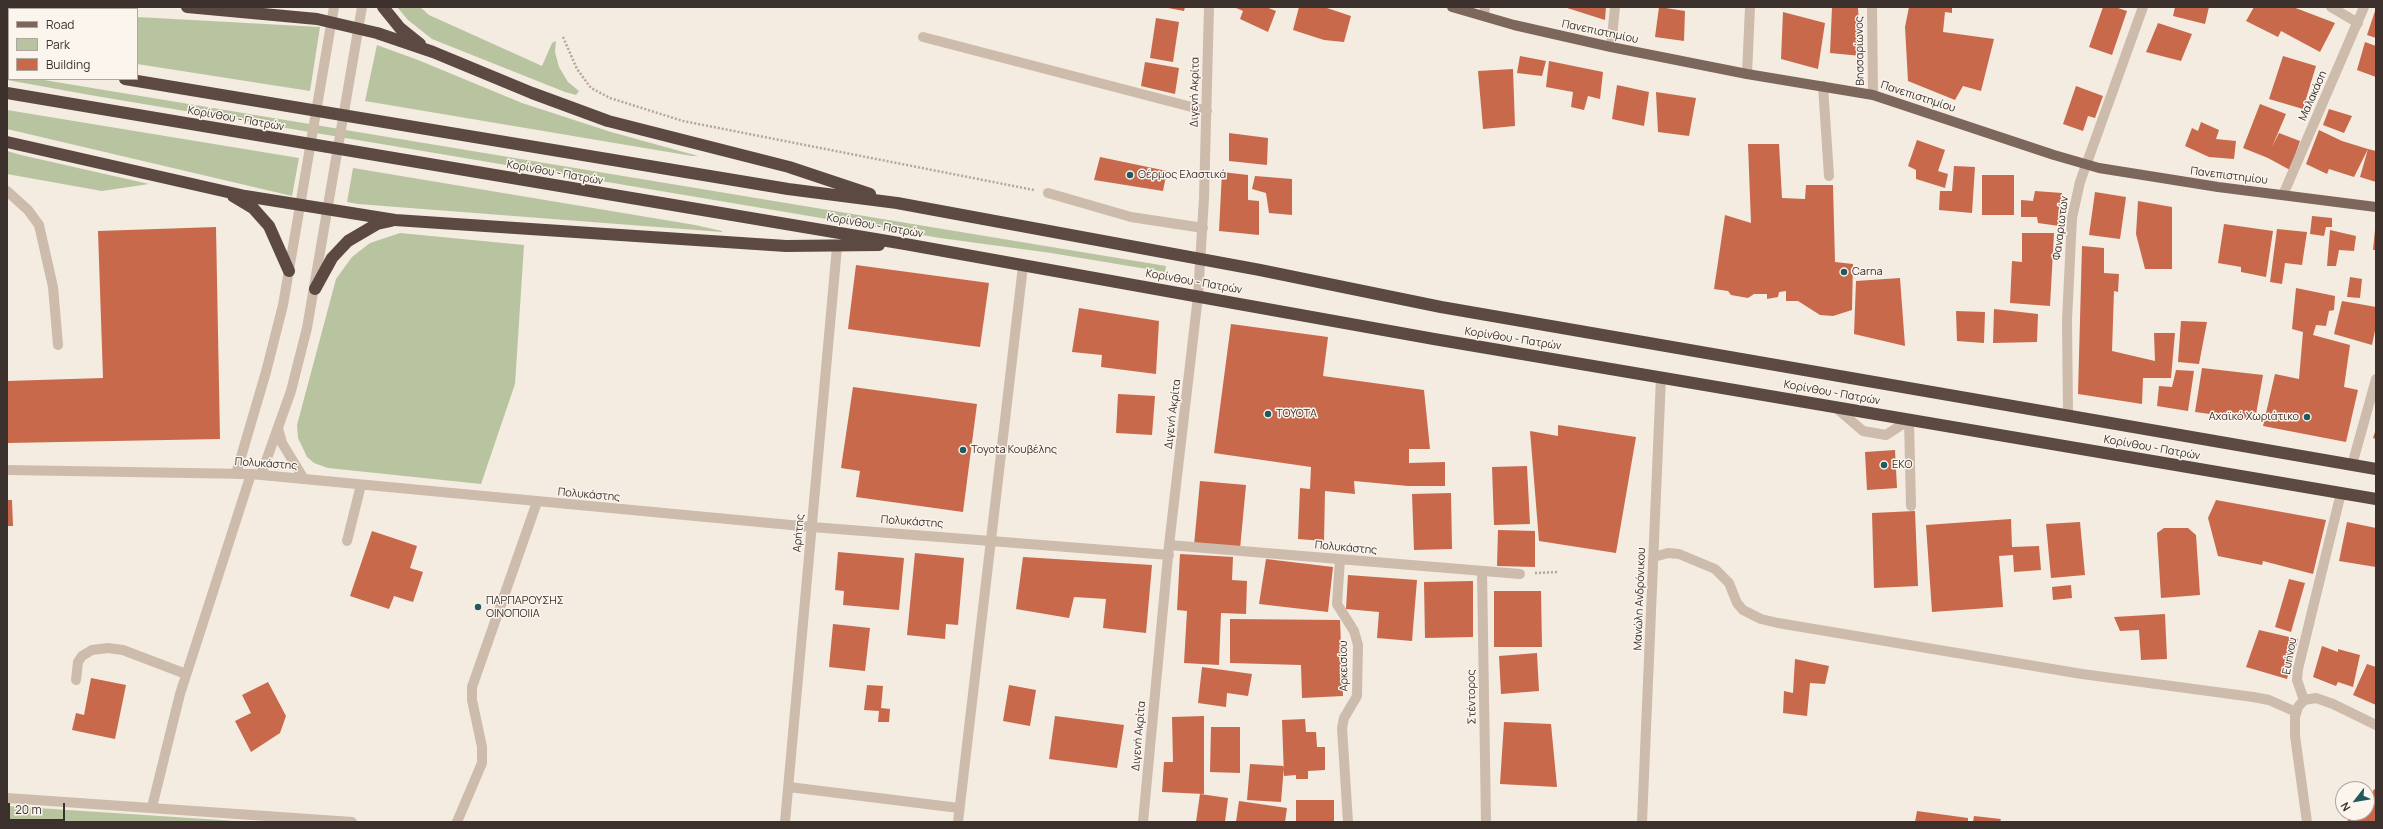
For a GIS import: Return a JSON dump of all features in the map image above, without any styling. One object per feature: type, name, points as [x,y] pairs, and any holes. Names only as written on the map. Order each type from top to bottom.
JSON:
[{"type":"highway","points":[[186,7],[254,12],[332,22],[358,28],[433,52],[532,93],[608,121],[789,167],[898,204]]},
{"type":"highway","points":[[254,12],[283,7]]},
{"type":"highway","points":[[383,7],[403,31],[433,52]]},
{"type":"highway","name":"Κορίνθου - Πατρών","points":[[131,80],[788,189],[898,204],[1201,259],[1441,307],[2376,469]]},
{"type":"highway","name":"Κορίνθου - Πατρών","points":[[7,93],[905,244],[1434,340],[1834,406],[2376,499]]},
{"type":"highway","points":[[7,142],[216,189],[301,206],[395,220],[786,246],[837,247],[905,244]]},
{"type":"highway","points":[[216,189],[243,202],[262,217],[276,239],[289,271]]},
{"type":"highway","points":[[315,289],[332,258],[348,241],[377,224],[395,220]]},
{"type":"main road","name":"Πανεπιστημίου","points":[[1452,7],[1485,12],[1611,47],[1746,74],[1873,95],[2087,165],[2177,181],[2376,207]]},
{"type":"street","points":[[236,474],[270,359],[289,271],[334,7]]},
{"type":"street","points":[[152,807],[186,674],[256,474],[278,428],[299,364],[315,289],[362,7]]},
{"type":"street","name":"Διγενή Ακρίτα","points":[[1143,822],[1169,550],[1201,259],[1207,111],[1209,7]]},
{"type":"street","points":[[1611,47],[1615,7]]},
{"type":"street","points":[[1746,74],[1750,7]]},
{"type":"street","name":"Βησσαρίωνος","points":[[1872,7],[1873,95]]},
{"type":"street","name":"Φαναριωτών","points":[[2068,415],[2067,320],[2070,243],[2077,196],[2142,7]]},
{"type":"street","points":[[2331,7],[2358,23]]},
{"type":"street","name":"Μαλακάση","points":[[2283,195],[2364,7]]},
{"type":"street","points":[[923,37],[1207,111]]},
{"type":"street","points":[[1823,86],[1829,176]]},
{"type":"street","points":[[7,191],[28,210],[39,225],[53,287],[58,345]]},
{"type":"street","points":[[1048,194],[1131,218],[1203,228]]},
{"type":"street","name":"Αρήτης","points":[[785,822],[837,247]]},
{"type":"street","points":[[958,822],[1023,266]]},
{"type":"street","name":"Μανώλη Ανδρόνικου","points":[[1642,822],[1661,377]]},
{"type":"street","points":[[2352,465],[2376,379]]},
{"type":"street","points":[[1834,406],[1863,431],[1886,435],[1909,420]]},
{"type":"street","points":[[1909,420],[1911,506]]},
{"type":"street","points":[[278,428],[282,444],[304,479]]},
{"type":"street","name":"Πολυκάστης","points":[[7,470],[256,474],[537,502],[812,527],[990,540],[1340,559],[1520,574]]},
{"type":"street","points":[[347,541],[361,485]]},
{"type":"street","name":"Ευήνου","points":[[2304,700],[2297,680],[2298,670],[2341,493]]},
{"type":"street","points":[[456,822],[478,774],[482,758],[482,747],[472,700],[472,688],[537,502]]},
{"type":"street","points":[[1654,557],[1668,553],[1679,554],[1714,569],[1729,583],[1739,607],[1757,617],[1778,623],[2082,674],[2253,697],[2269,700],[2296,712]]},
{"type":"street","name":"Αρκεισίου","points":[[1340,559],[1337,604],[1342,615],[1354,632],[1358,645],[1357,696],[1344,718],[1342,728],[1348,822]]},
{"type":"street","name":"Στέντορος","points":[[1482,571],[1486,822]]},
{"type":"street","points":[[76,680],[78,662],[82,656],[92,650],[104,648],[123,650],[186,674]]},
{"type":"street","points":[[2307,822],[2295,736],[2296,712],[2304,700],[2312,698],[2326,701],[2376,725]]},
{"type":"street","points":[[789,787],[960,808]]},
{"type":"street","points":[[7,798],[152,807],[305,820],[352,822]]},
{"type":"path","points":[[563,37],[577,69],[591,88],[610,98],[683,121],[993,180],[1048,194]]},
{"type":"path","points":[[1520,574],[1559,572]]},
{"type":"green space","points":[[7,7],[19,8],[8,8],[7,41]]},
{"type":"green space","points":[[397,7],[420,7],[429,15],[542,66],[552,43],[556,41],[555,52],[559,67],[568,82],[579,91],[576,95],[565,92],[432,39],[408,20]]},
{"type":"green space","points":[[138,17],[320,27],[310,91],[138,64]]},
{"type":"green space","points":[[377,45],[418,60],[522,103],[611,132],[698,156],[365,101]]},
{"type":"green space","points":[[8,73],[8,80],[44,80],[1166,266],[1165,272],[1051,253],[940,238],[7,80]]},
{"type":"green space","points":[[7,110],[299,158],[292,196],[7,129]]},
{"type":"green space","points":[[7,151],[149,184],[102,191],[7,174]]},
{"type":"green space","points":[[353,168],[695,225],[722,232],[358,204],[347,202]]},
{"type":"green space","points":[[400,233],[524,245],[515,384],[481,484],[328,468],[314,463],[307,457],[298,438],[297,425],[336,279],[352,257],[370,243]]},
{"type":"green space","points":[[7,806],[251,822],[7,822]]},
{"type":"building","points":[[1163,7],[1185,7],[1184,11]]},
{"type":"building","points":[[1234,7],[1266,7],[1276,11],[1268,32],[1240,19],[1243,11]]},
{"type":"building","points":[[1299,7],[1324,7],[1351,16],[1344,42],[1324,40],[1293,30]]},
{"type":"building","points":[[1564,7],[1606,7],[1605,20]]},
{"type":"building","points":[[1659,7],[1685,11],[1684,41],[1655,37]]},
{"type":"building","points":[[1832,7],[1858,8],[1861,56],[1830,53]]},
{"type":"building","points":[[1909,7],[1952,7],[1952,13],[1945,12],[1943,32],[1994,39],[1981,91],[1963,86],[1955,100],[1908,81],[1905,27]]},
{"type":"building","points":[[2103,7],[2115,7],[2127,11],[2112,55],[2089,47]]},
{"type":"building","points":[[2175,7],[2209,7],[2205,24],[2173,16]]},
{"type":"building","points":[[2254,7],[2293,7],[2335,23],[2320,52],[2281,31],[2278,37],[2246,21]]},
{"type":"building","points":[[2376,8],[2376,38],[2367,35]]},
{"type":"building","points":[[1783,12],[1825,23],[1818,69],[1781,59]]},
{"type":"building","points":[[1156,18],[1179,22],[1173,62],[1150,58]]},
{"type":"building","points":[[2158,23],[2192,34],[2181,61],[2146,52]]},
{"type":"building","points":[[2365,42],[2376,46],[2376,77],[2357,70]]},
{"type":"building","points":[[1520,56],[1546,61],[1542,76],[1517,73]]},
{"type":"building","points":[[2283,56],[2316,66],[2303,109],[2269,99]]},
{"type":"building","points":[[1549,61],[1603,72],[1600,99],[1588,96],[1584,110],[1571,107],[1573,92],[1546,87]]},
{"type":"building","points":[[1145,62],[1179,68],[1175,94],[1141,86]]},
{"type":"building","points":[[1513,69],[1515,126],[1483,129],[1478,71]]},
{"type":"building","points":[[1617,85],[1649,92],[1644,126],[1612,119]]},
{"type":"building","points":[[2076,86],[2103,96],[2095,118],[2088,116],[2083,131],[2063,124]]},
{"type":"building","points":[[1656,92],[1696,98],[1689,136],[1658,132]]},
{"type":"building","points":[[2260,104],[2286,114],[2272,147],[2279,133],[2300,141],[2290,170],[2268,158],[2243,148]]},
{"type":"building","points":[[2329,109],[2352,116],[2344,133],[2323,125]]},
{"type":"building","points":[[2201,122],[2219,130],[2216,139],[2236,141],[2234,159],[2209,157],[2185,146],[2192,128],[2198,131]]},
{"type":"building","points":[[2319,130],[2342,141],[2368,149],[2354,177],[2329,169],[2327,174],[2306,164]]},
{"type":"building","points":[[1229,133],[1268,138],[1267,165],[1229,161]]},
{"type":"building","points":[[1917,140],[1945,150],[1938,171],[1948,174],[1945,188],[1916,179],[1916,170],[1908,166]]},
{"type":"building","points":[[1748,144],[1779,144],[1782,198],[1805,199],[1806,185],[1833,185],[1835,262],[1853,264],[1852,310],[1833,316],[1820,315],[1798,301],[1786,301],[1786,291],[1779,292],[1778,297],[1767,299],[1767,294],[1754,294],[1748,298],[1731,295],[1728,291],[1714,289],[1725,215],[1751,223]]},
{"type":"building","points":[[2368,149],[2376,151],[2376,182],[2360,177]]},
{"type":"building","name":"Θέρμος Ελαστικά","points":[[1100,157],[1167,171],[1163,191],[1094,180]]},
{"type":"building","points":[[1954,166],[1975,167],[1972,213],[1939,210],[1940,191],[1952,191]]},
{"type":"building","points":[[1222,172],[1248,175],[1248,200],[1259,201],[1259,235],[1219,231]]},
{"type":"building","points":[[1982,175],[2014,175],[2014,215],[1982,215]]},
{"type":"building","points":[[1255,176],[1292,179],[1292,215],[1269,213],[1266,193],[1252,189]]},
{"type":"building","points":[[2035,191],[2062,193],[2059,226],[2038,223],[2037,217],[2021,217],[2021,200],[2033,201]]},
{"type":"building","points":[[2095,192],[2126,197],[2120,239],[2089,235]]},
{"type":"building","points":[[2138,201],[2172,207],[2172,269],[2145,269],[2136,234]]},
{"type":"building","points":[[2312,216],[2332,218],[2332,227],[2326,227],[2324,236],[2310,234]]},
{"type":"building","points":[[2224,224],[2273,231],[2266,277],[2241,272],[2241,267],[2218,263]]},
{"type":"building","points":[[216,227],[220,439],[7,443],[7,381],[103,378],[98,231]]},
{"type":"building","points":[[2277,229],[2307,232],[2302,265],[2285,263],[2282,284],[2270,282]]},
{"type":"building","points":[[2330,230],[2356,236],[2354,251],[2339,250],[2336,266],[2327,266]]},
{"type":"building","points":[[2375,230],[2376,250],[2373,250]]},
{"type":"building","points":[[2022,233],[2054,233],[2050,306],[2010,303],[2012,261],[2022,262]]},
{"type":"building","points":[[2082,246],[2104,248],[2104,273],[2119,274],[2118,292],[2114,291],[2112,351],[2155,361],[2154,333],[2175,333],[2171,378],[2143,378],[2142,404],[2078,394]]},
{"type":"building","points":[[856,265],[989,283],[980,347],[848,329]]},
{"type":"building","points":[[2350,277],[2362,279],[2360,298],[2347,297]]},
{"type":"building","points":[[1900,278],[1905,346],[1854,334],[1856,281]]},
{"type":"building","points":[[2296,288],[2335,296],[2334,310],[2329,311],[2326,326],[2316,325],[2313,335],[2350,345],[2344,387],[2358,390],[2346,442],[2263,426],[2275,374],[2299,379],[2303,332],[2292,329]]},
{"type":"building","points":[[2342,301],[2376,307],[2376,326],[2372,345],[2334,334]]},
{"type":"building","points":[[1079,308],[1159,321],[1156,374],[1101,367],[1102,355],[1072,352]]},
{"type":"building","points":[[1994,309],[2038,314],[2037,342],[1993,343]]},
{"type":"building","points":[[1956,311],[1985,312],[1984,343],[1957,341]]},
{"type":"building","points":[[2181,321],[2207,322],[2199,364],[2178,362]]},
{"type":"building","points":[[1231,324],[1328,337],[1323,376],[1424,390],[1430,449],[1409,449],[1409,463],[1445,462],[1445,486],[1408,486],[1354,481],[1355,494],[1325,491],[1324,541],[1298,539],[1300,488],[1310,489],[1311,467],[1214,453]]},
{"type":"building","points":[[2202,368],[2263,375],[2255,420],[2195,412]]},
{"type":"building","points":[[2176,370],[2194,371],[2188,411],[2157,406],[2159,386],[2172,387]]},
{"type":"building","points":[[853,387],[977,404],[963,512],[856,497],[860,471],[841,468]]},
{"type":"building","points":[[1118,394],[1155,396],[1152,435],[1116,433]]},
{"type":"building","points":[[1558,425],[1636,437],[1616,553],[1539,541],[1530,431],[1558,436]]},
{"type":"building","points":[[2376,429],[2376,439],[2373,438]]},
{"type":"building","points":[[1895,450],[1897,488],[1867,490],[1865,452]]},
{"type":"building","points":[[1527,466],[1530,524],[1494,525],[1492,467]]},
{"type":"building","points":[[1200,481],[1246,485],[1240,549],[1194,545]]},
{"type":"building","points":[[1451,493],[1452,549],[1414,550],[1412,494]]},
{"type":"building","points":[[7,500],[12,500],[13,526],[7,526]]},
{"type":"building","points":[[2216,500],[2326,520],[2313,574],[2263,561],[2262,565],[2218,556],[2208,518]]},
{"type":"building","points":[[1915,511],[1918,586],[1874,588],[1872,513]]},
{"type":"building","points":[[2011,519],[2012,547],[2039,546],[2041,570],[2014,572],[2013,555],[1999,556],[2003,607],[1932,612],[1926,525]]},
{"type":"building","points":[[2080,522],[2085,575],[2051,578],[2046,524]]},
{"type":"building","points":[[2347,522],[2376,528],[2376,567],[2339,561]]},
{"type":"building","points":[[2164,528],[2188,528],[2196,535],[2200,595],[2161,598],[2157,533]]},
{"type":"building","points":[[1498,530],[1535,531],[1535,567],[1497,566]]},
{"type":"building","points":[[372,531],[417,546],[410,568],[423,572],[413,602],[394,596],[389,609],[350,596]]},
{"type":"building","points":[[838,552],[904,558],[899,610],[843,605],[844,591],[835,590]]},
{"type":"building","points":[[915,553],[964,558],[958,625],[946,624],[945,639],[907,635]]},
{"type":"building","points":[[1180,554],[1233,557],[1232,580],[1247,581],[1246,614],[1221,613],[1219,665],[1184,663],[1187,611],[1177,610]]},
{"type":"building","points":[[1023,557],[1152,565],[1146,633],[1103,628],[1106,599],[1074,597],[1069,618],[1016,609]]},
{"type":"building","points":[[1266,559],[1333,567],[1328,612],[1259,604]]},
{"type":"building","points":[[1348,575],[1417,580],[1412,641],[1377,638],[1379,612],[1346,609]]},
{"type":"building","points":[[2289,579],[2305,583],[2291,632],[2275,627]]},
{"type":"building","points":[[1473,581],[1473,637],[1425,638],[1424,582]]},
{"type":"building","points":[[2071,585],[2072,598],[2053,600],[2052,587]]},
{"type":"building","points":[[1494,591],[1541,591],[1542,647],[1494,647]]},
{"type":"building","points":[[2165,614],[2167,659],[2141,660],[2139,630],[2120,631],[2114,617]]},
{"type":"building","points":[[1230,619],[1340,620],[1343,696],[1302,698],[1301,665],[1230,663]]},
{"type":"building","points":[[833,624],[870,628],[865,671],[829,667]]},
{"type":"building","points":[[2259,630],[2298,639],[2287,679],[2246,667]]},
{"type":"building","points":[[2322,646],[2338,652],[2338,649],[2360,655],[2353,687],[2338,682],[2336,686],[2313,677]]},
{"type":"building","points":[[1537,653],[1539,691],[1501,694],[1499,656]]},
{"type":"building","points":[[1795,659],[1829,666],[1825,684],[1810,683],[1807,716],[1783,713],[1784,691],[1793,693]]},
{"type":"building","points":[[2367,664],[2376,667],[2376,705],[2353,695]]},
{"type":"building","points":[[1202,667],[1252,674],[1248,696],[1227,693],[1226,707],[1198,703]]},
{"type":"building","points":[[91,678],[126,685],[115,739],[72,730],[76,713],[84,715]]},
{"type":"building","points":[[268,682],[286,716],[280,733],[251,752],[235,721],[251,713],[242,695]]},
{"type":"building","points":[[867,685],[883,686],[881,708],[890,709],[889,722],[878,722],[879,711],[864,710]]},
{"type":"building","points":[[1009,685],[1036,690],[1030,726],[1003,721]]},
{"type":"building","points":[[1055,716],[1124,725],[1117,768],[1049,759]]},
{"type":"building","points":[[1204,716],[1204,794],[1162,792],[1164,762],[1173,762],[1172,717]]},
{"type":"building","points":[[1305,719],[1306,732],[1316,732],[1317,747],[1325,747],[1325,770],[1308,771],[1308,779],[1296,779],[1296,775],[1284,776],[1282,720]]},
{"type":"building","points":[[1504,722],[1551,724],[1557,787],[1500,784]]},
{"type":"building","points":[[1211,727],[1240,727],[1240,773],[1210,772]]},
{"type":"building","points":[[1250,764],[1284,766],[1281,802],[1247,800]]},
{"type":"building","points":[[2376,790],[2376,822],[2347,822],[2375,821]]},
{"type":"building","points":[[1200,794],[1228,798],[1225,822],[1196,822]]},
{"type":"building","points":[[1296,800],[1334,800],[1334,822],[1296,822]]},
{"type":"building","points":[[1239,801],[1287,808],[1285,822],[1236,822]]},
{"type":"building","points":[[1917,811],[1968,818],[1968,822],[1915,822]]},
{"type":"building","points":[[1974,816],[2001,819],[2000,822],[1973,822]]},
{"type":"place","name":"Θέρμος Ελαστικά","points":[[1130,175]]},
{"type":"place","name":"Carna","points":[[1844,272]]},
{"type":"place","name":"TOYOTA","points":[[1268,414]]},
{"type":"place","name":"Αχαϊκό Χωριάτικο","points":[[2307,417]]},
{"type":"place","name":"Toyota Κουβέλης","points":[[963,450]]},
{"type":"place","name":"EKO","points":[[1884,465]]},
{"type":"place","name":"ΠΑΡΠΑΡΟΥΣΗΣ ΟΙΝΟΠΟΙΙΑ","points":[[478,607]]}]
